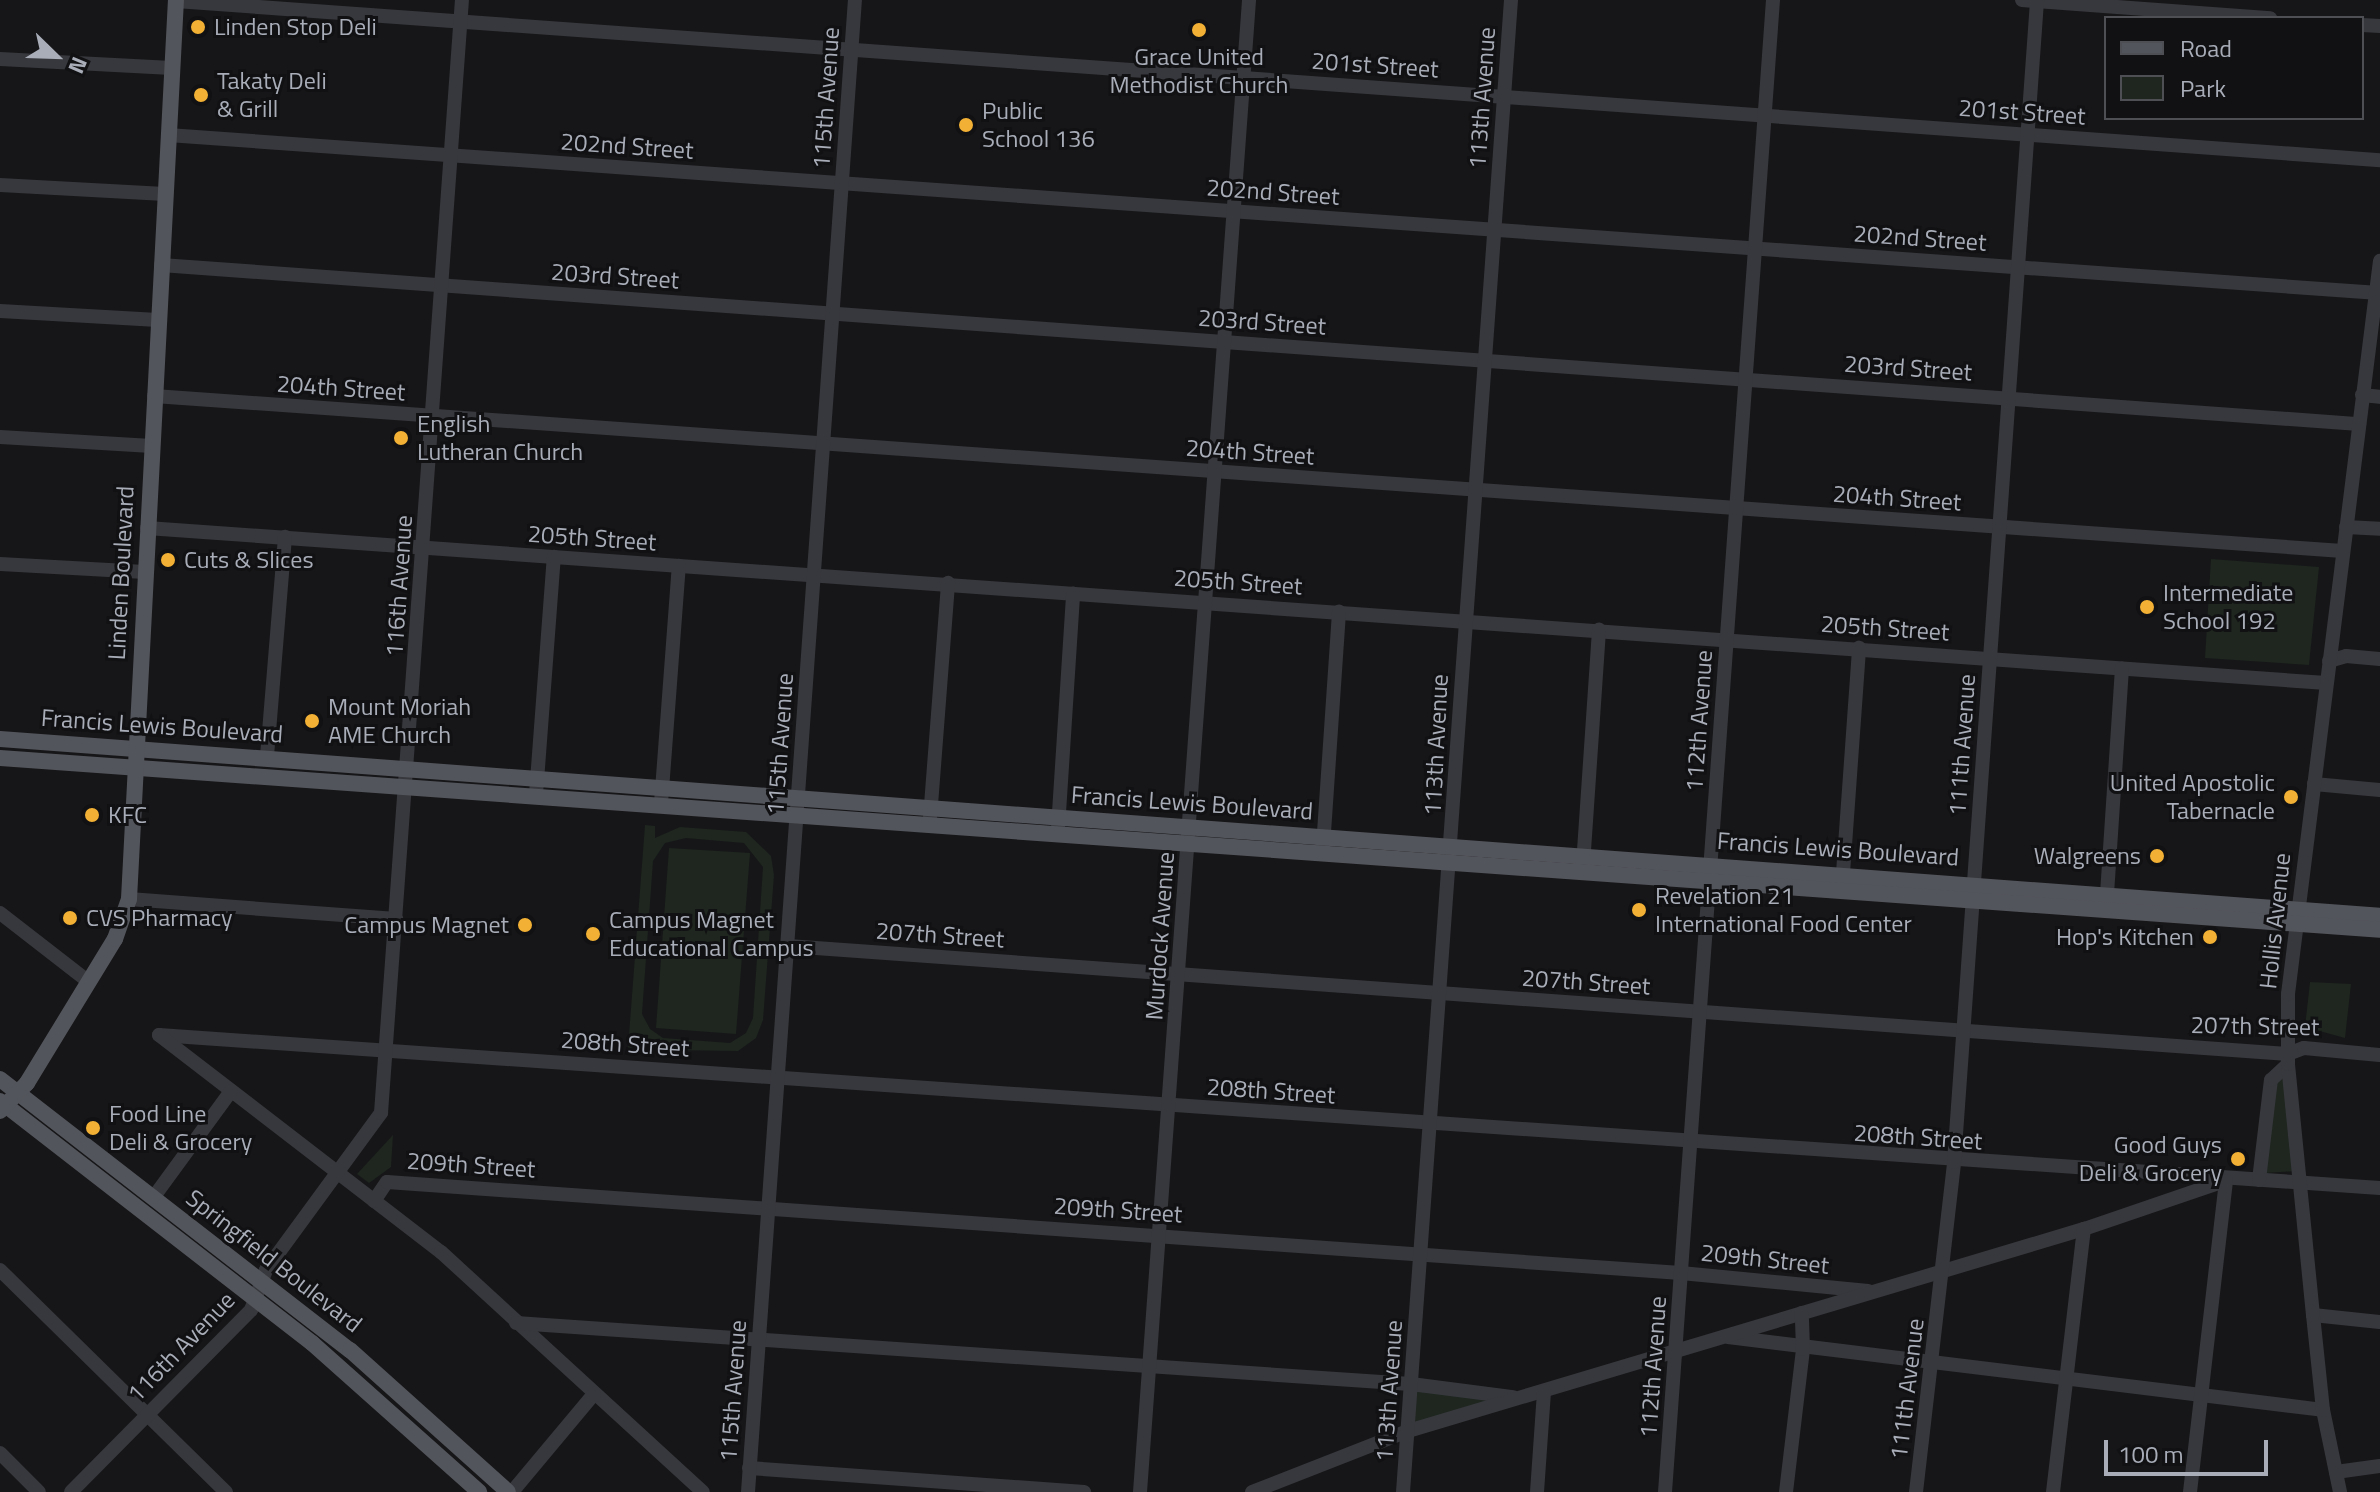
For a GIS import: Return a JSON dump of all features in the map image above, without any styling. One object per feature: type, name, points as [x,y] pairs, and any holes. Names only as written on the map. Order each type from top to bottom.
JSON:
[{"type":"main road","name":"Linden Boulevard","points":[[2,1106],[18,1093],[89,982],[115,939],[129,899],[176,1]]},
{"type":"main road","name":"Francis Lewis Boulevard","points":[[0,739],[267,756],[408,778]]},
{"type":"main road","name":"Francis Lewis Boulevard","points":[[0,758],[136,769],[408,778],[537,786],[2296,915],[2380,916]]},
{"type":"main road","name":"Francis Lewis Boulevard","points":[[1974,890],[2107,894],[2296,915],[2380,930]]},
{"type":"main road","name":"Springfield Boulevard","points":[[0,1079],[350,1350],[510,1492]]},
{"type":"main road","name":"Springfield Boulevard","points":[[2,1106],[256,1299],[379,1400],[479,1492]]},
{"type":"street","name":"116th Avenue","points":[[71,1492],[251,1310],[262,1282],[381,1113],[444,286],[462,0]]},
{"type":"street","name":"115th Avenue","points":[[748,1492],[855,0]]},
{"type":"street","name":"Murdock Avenue","points":[[1140,1492],[1249,0]]},
{"type":"street","name":"113th Avenue","points":[[1403,1492],[1511,0]]},
{"type":"street","name":"112th Avenue","points":[[1665,1492],[1773,0]]},
{"type":"street","points":[[2022,0],[2244,16]]},
{"type":"street","name":"111th Avenue","points":[[1916,1492],[1944,1270],[1954,1162],[2037,0]]},
{"type":"street","name":"201st Street","points":[[176,1],[2380,160]]},
{"type":"street","points":[[0,59],[172,68]]},
{"type":"street","name":"202nd Street","points":[[168,135],[2375,293]]},
{"type":"street","points":[[0,185],[165,194]]},
{"type":"street","name":"Hollis Avenue","points":[[2340,1492],[2323,1410],[2288,1059],[2296,915],[2380,264]]},
{"type":"street","name":"203rd Street","points":[[161,265],[2359,424]]},
{"type":"street","points":[[0,311],[158,320]]},
{"type":"street","points":[[2362,395],[2380,397]]},
{"type":"street","name":"204th Street","points":[[154,396],[2343,551]]},
{"type":"street","points":[[0,437],[152,446]]},
{"type":"street","points":[[2346,527],[2380,529]]},
{"type":"street","name":"205th Street","points":[[147,528],[2326,683]]},
{"type":"street","points":[[267,756],[285,537]]},
{"type":"street","points":[[537,786],[554,557]]},
{"type":"street","points":[[0,564],[145,572]]},
{"type":"street","points":[[662,795],[679,566]]},
{"type":"street","points":[[931,815],[948,583]]},
{"type":"street","points":[[1058,825],[1073,593]]},
{"type":"street","points":[[1324,845],[1339,612]]},
{"type":"street","points":[[1583,863],[1599,630]]},
{"type":"street","points":[[1842,881],[1859,648]]},
{"type":"street","points":[[2329,661],[2346,656],[2380,659]]},
{"type":"street","points":[[2107,894],[2122,668]]},
{"type":"street","points":[[2314,784],[2380,790]]},
{"type":"street","points":[[129,899],[396,919]]},
{"type":"street","points":[[0,913],[89,982]]},
{"type":"street","name":"207th Street","points":[[788,946],[1963,1031],[2288,1059],[2304,1048],[2380,1055]]},
{"type":"street","name":"208th Street","points":[[231,1091],[159,1035],[2226,1181],[2300,1180],[2380,1188]]},
{"type":"street","points":[[2259,1180],[2271,1080],[2288,1059]]},
{"type":"street","points":[[153,1198],[231,1091],[441,1252],[703,1492]]},
{"type":"street","points":[[1252,1492],[1408,1431],[1868,1291],[2084,1229],[2226,1181],[2190,1492]]},
{"type":"street","name":"209th Street","points":[[374,1201],[387,1182],[1681,1273],[1868,1291]]},
{"type":"street","points":[[2053,1492],[2084,1229]]},
{"type":"street","points":[[0,1270],[226,1492]]},
{"type":"street","points":[[1786,1492],[1803,1349],[1802,1313]]},
{"type":"street","points":[[2313,1315],[2380,1322]]},
{"type":"street","points":[[516,1323],[759,1337],[1411,1384],[1521,1398]]},
{"type":"street","points":[[1722,1336],[1803,1349],[2323,1410]]},
{"type":"street","points":[[1537,1492],[1544,1391]]},
{"type":"street","points":[[510,1492],[594,1394]]},
{"type":"street","points":[[0,1453],[39,1492]]},
{"type":"street","points":[[2336,1472],[2380,1466]]},
{"type":"street","points":[[749,1468],[1084,1492]]},
{"type":"green space","points":[[2211,559],[2319,567],[2309,665],[2205,658]]},
{"type":"green space","points":[[645,825],[655,826],[655,838],[680,827],[746,832],[771,856],[774,875],[763,1020],[756,1038],[738,1051],[667,1050],[640,1035],[639,1048],[628,1048]],"holes":[[[686,838],[744,843],[763,867],[753,1018],[746,1033],[730,1043],[663,1038],[650,1029],[642,1014],[653,861],[665,843]]]},
{"type":"green space","points":[[669,848],[750,853],[736,1034],[656,1028]]},
{"type":"green space","points":[[2310,982],[2351,984],[2345,1038],[2305,1027]]},
{"type":"green space","points":[[2282,1074],[2296,1171],[2265,1173],[2276,1083]]},
{"type":"green space","points":[[393,1135],[391,1167],[369,1183],[357,1174]]},
{"type":"green space","points":[[1413,1388],[1498,1399],[1410,1428]]},
{"type":"place","name":"Linden Stop Deli","points":[[198,27]]},
{"type":"place","name":"Grace United Methodist Church","points":[[1199,30]]},
{"type":"place","name":"Takaty Deli & Grill","points":[[201,95]]},
{"type":"place","name":"Public School 136","points":[[966,125]]},
{"type":"place","name":"English Lutheran Church","points":[[401,438]]},
{"type":"place","name":"Cuts & Slices","points":[[168,560]]},
{"type":"place","name":"Intermediate School 192","points":[[2147,607]]},
{"type":"place","name":"Mount Moriah AME Church","points":[[312,721]]},
{"type":"place","name":"United Apostolic Tabernacle","points":[[2291,797]]},
{"type":"place","name":"KFC","points":[[92,815]]},
{"type":"place","name":"Walgreens","points":[[2157,856]]},
{"type":"place","name":"Revelation 21 International Food Center","points":[[1639,910]]},
{"type":"place","name":"CVS Pharmacy","points":[[70,918]]},
{"type":"place","name":"Campus Magnet","points":[[525,925]]},
{"type":"place","name":"Campus Magnet Educational Campus","points":[[593,934]]},
{"type":"place","name":"Hop's Kitchen","points":[[2210,937]]},
{"type":"place","name":"Food Line Deli & Grocery","points":[[93,1128]]},
{"type":"place","name":"Good Guys Deli & Grocery","points":[[2238,1159]]}]
